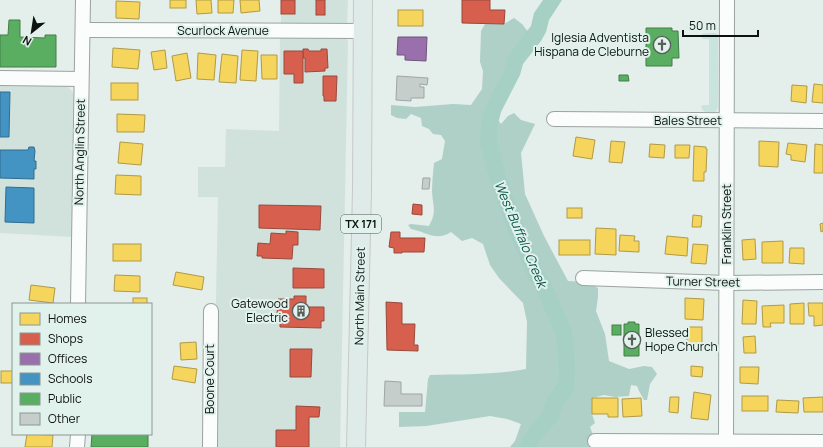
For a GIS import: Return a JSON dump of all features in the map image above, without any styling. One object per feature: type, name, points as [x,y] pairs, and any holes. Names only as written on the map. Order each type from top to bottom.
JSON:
[{"type":"main road","name":"North Main Street","points":[[356,447],[362,190],[363,0]]},
{"type":"street","name":"North Anglin Street","points":[[78,303],[83,0]]},
{"type":"street","name":"Franklin Street","points":[[726,444],[727,0]]},
{"type":"street","name":"Scurlock Avenue","points":[[83,30],[363,31]]},
{"type":"street","points":[[0,78],[82,79]]},
{"type":"street","name":"Bales Street","points":[[554,119],[823,121]]},
{"type":"street","name":"Turner Street","points":[[583,278],[727,282],[823,282]]},
{"type":"street","name":"Boone Court","points":[[210,447],[211,311]]},
{"type":"street","points":[[78,435],[78,447]]},
{"type":"street","points":[[595,441],[726,444],[823,442]]},
{"type":"shaded area","points":[[281,0],[348,0],[347,24],[281,23]]},
{"type":"shaded area","points":[[514,18],[522,24],[529,33],[496,117],[501,124],[508,116],[514,113],[521,120],[535,124],[521,153],[525,194],[544,236],[568,281],[587,282],[598,288],[596,311],[605,334],[609,361],[629,369],[644,366],[652,367],[657,374],[650,384],[647,400],[644,400],[637,386],[631,385],[629,396],[615,397],[604,395],[592,398],[592,414],[595,423],[590,427],[593,435],[588,443],[589,447],[510,447],[515,441],[521,424],[507,419],[490,416],[426,426],[399,427],[399,412],[425,412],[428,379],[430,375],[490,373],[526,369],[527,322],[523,303],[499,278],[490,265],[483,244],[472,238],[462,241],[451,232],[441,236],[431,235],[411,229],[408,225],[429,226],[433,217],[434,205],[432,182],[434,163],[442,159],[445,141],[441,135],[433,134],[429,129],[422,126],[421,118],[411,114],[406,119],[397,118],[391,115],[391,105],[415,107],[453,104],[471,105],[482,89],[483,71],[480,62],[481,31],[485,24],[504,24]]},
{"type":"shaded area","points":[[716,33],[718,35],[718,107],[715,114],[706,113],[701,108],[702,105],[709,105],[709,39],[703,39],[701,37],[702,34]]},
{"type":"shaded area","points":[[280,37],[345,37],[348,42],[340,447],[213,447],[218,197],[198,197],[198,167],[225,167],[226,129],[279,131]]},
{"type":"shaded area","points":[[0,84],[66,85],[73,92],[75,97],[73,237],[0,233]]},
{"type":"water","name":"West Buffalo Creek","points":[[543,0],[562,0],[549,20],[546,32],[541,41],[523,64],[520,75],[501,112],[497,128],[497,141],[506,176],[525,230],[542,269],[553,287],[572,332],[575,372],[573,392],[563,405],[558,420],[545,434],[537,447],[519,447],[532,424],[543,411],[548,397],[557,385],[559,372],[556,336],[510,236],[490,181],[480,143],[481,126],[485,107],[505,69],[508,56],[531,26],[534,13]]},
{"type":"building: Homes","points":[[170,0],[186,0],[186,8],[170,8]]},
{"type":"building: Homes","points":[[196,0],[211,0],[212,13],[197,14]]},
{"type":"building: Homes","points":[[218,0],[234,0],[233,13],[218,13]]},
{"type":"building: Homes","points":[[240,0],[259,0],[260,11],[241,13]]},
{"type":"building: Homes","points":[[116,1],[140,2],[139,19],[116,18]]},
{"type":"building: Homes","points":[[398,10],[423,10],[423,26],[398,26]]},
{"type":"building: Homes","points":[[113,48],[140,50],[138,69],[112,67]]},
{"type":"building: Homes","points":[[165,50],[167,68],[154,70],[151,52]]},
{"type":"building: Homes","points":[[242,50],[258,51],[256,81],[240,80]]},
{"type":"building: Homes","points":[[187,53],[191,78],[176,81],[172,56]]},
{"type":"building: Homes","points":[[198,53],[216,55],[214,80],[197,79]]},
{"type":"building: Homes","points":[[222,54],[238,56],[236,83],[219,82]]},
{"type":"building: Homes","points":[[261,55],[277,55],[277,79],[262,79]]},
{"type":"building: Homes","points":[[111,83],[138,83],[138,100],[111,100]]},
{"type":"building: Homes","points":[[814,84],[823,85],[823,103],[812,102]]},
{"type":"building: Homes","points":[[792,85],[807,86],[806,103],[791,101]]},
{"type":"building: Homes","points":[[117,114],[145,115],[144,132],[117,132]]},
{"type":"building: Homes","points":[[576,137],[595,140],[592,159],[573,156]]},
{"type":"building: Homes","points":[[611,141],[625,142],[622,163],[609,162]]},
{"type":"building: Homes","points":[[759,141],[779,142],[778,167],[759,166]]},
{"type":"building: Homes","points":[[120,142],[143,144],[141,165],[118,163]]},
{"type":"building: Homes","points":[[788,143],[807,145],[805,162],[791,160],[791,155],[786,154]]},
{"type":"building: Homes","points":[[650,144],[665,145],[664,158],[649,157]]},
{"type":"building: Homes","points":[[815,144],[823,145],[823,173],[814,173]]},
{"type":"building: Homes","points":[[675,145],[690,145],[689,158],[675,158]]},
{"type":"building: Homes","points":[[694,146],[706,147],[707,149],[704,181],[693,181]]},
{"type":"building: Homes","points":[[116,175],[141,176],[141,195],[115,194]]},
{"type":"building: Homes","points":[[567,208],[582,208],[582,218],[567,218]]},
{"type":"building: Homes","points":[[693,215],[702,216],[701,227],[692,227]]},
{"type":"building: Homes","points":[[823,223],[823,231],[821,232],[820,224]]},
{"type":"building: Homes","points":[[596,228],[616,229],[616,255],[595,254]]},
{"type":"building: Homes","points":[[620,235],[635,236],[634,241],[639,241],[639,252],[619,251]]},
{"type":"building: Homes","points":[[667,236],[688,238],[687,256],[665,254]]},
{"type":"building: Homes","points":[[755,239],[756,259],[743,260],[742,240]]},
{"type":"building: Homes","points":[[559,240],[590,240],[590,255],[559,255]]},
{"type":"building: Homes","points":[[783,241],[783,263],[762,263],[762,242]]},
{"type":"building: Homes","points":[[113,244],[141,244],[141,261],[113,261]]},
{"type":"building: Homes","points":[[693,244],[708,245],[706,264],[691,263]]},
{"type":"building: Homes","points":[[790,248],[804,248],[804,264],[789,263]]},
{"type":"building: Homes","points":[[176,272],[204,277],[202,290],[173,285]]},
{"type":"building: Homes","points":[[115,275],[140,276],[140,292],[114,291]]},
{"type":"building: Homes","points":[[31,285],[55,288],[53,303],[29,300]]},
{"type":"building: Homes","points":[[133,298],[147,298],[147,303],[133,303]]},
{"type":"building: Homes","points":[[685,298],[704,299],[703,320],[685,319]]},
{"type":"building: Homes","points":[[743,300],[757,301],[756,324],[742,324]]},
{"type":"building: Homes","points":[[804,303],[804,324],[790,324],[790,304]]},
{"type":"building: Homes","points":[[808,303],[823,303],[823,325],[814,326],[814,316],[809,316]]},
{"type":"building: Homes","points":[[784,305],[784,323],[770,323],[771,327],[763,327],[762,306]]},
{"type":"building: Homes","points":[[687,327],[702,327],[702,348],[687,348]]},
{"type":"building: Homes","points":[[755,336],[756,353],[744,353],[743,337]]},
{"type":"building: Homes","points":[[196,342],[197,359],[181,360],[180,343]]},
{"type":"building: Homes","points":[[174,366],[197,369],[195,383],[172,379]]},
{"type":"building: Homes","points":[[691,366],[703,367],[702,377],[691,376]]},
{"type":"building: Homes","points":[[740,367],[759,367],[758,384],[740,383]]},
{"type":"building: Homes","points":[[1,371],[12,371],[12,383],[1,383]]},
{"type":"building: Homes","points":[[694,392],[711,395],[708,420],[691,418]]},
{"type":"building: Homes","points":[[742,396],[768,396],[768,411],[742,411]]},
{"type":"building: Homes","points":[[670,397],[679,397],[678,413],[669,412]]},
{"type":"building: Homes","points":[[823,397],[823,412],[804,412],[803,398]]},
{"type":"building: Homes","points":[[592,398],[618,398],[618,417],[608,417],[608,414],[592,414]]},
{"type":"building: Homes","points":[[641,398],[642,416],[623,417],[622,399]]},
{"type":"building: Homes","points":[[777,400],[799,401],[798,413],[776,412]]},
{"type":"building: Homes","points":[[27,435],[53,435],[52,447],[25,447]]},
{"type":"building: Shops","points":[[281,0],[295,0],[295,14],[281,14]]},
{"type":"building: Shops","points":[[316,0],[325,0],[325,15],[316,15]]},
{"type":"building: Shops","points":[[462,0],[490,0],[490,10],[505,10],[504,24],[462,23]]},
{"type":"building: Shops","points":[[303,49],[308,49],[309,51],[321,51],[321,49],[327,49],[328,68],[325,68],[325,71],[305,72],[305,58],[303,58]]},
{"type":"building: Shops","points":[[284,51],[303,51],[303,83],[294,83],[294,74],[284,74]]},
{"type":"building: Shops","points":[[323,76],[337,76],[336,101],[324,101]]},
{"type":"building: Shops","points":[[413,204],[422,205],[422,215],[412,214]]},
{"type":"building: Shops","points":[[259,205],[321,206],[320,230],[259,228]]},
{"type":"building: Shops","points":[[286,231],[298,232],[298,245],[293,245],[292,259],[262,258],[262,256],[257,256],[258,243],[270,244],[271,233],[286,234]]},
{"type":"building: Shops","points":[[391,232],[400,232],[400,238],[425,238],[424,252],[394,253],[394,248],[389,247]]},
{"type":"building: Shops","points":[[293,268],[324,269],[324,288],[293,288]]},
{"type":"building: Shops","name":"Gatewood Electric","points":[[294,296],[306,296],[306,307],[324,307],[324,321],[321,321],[321,328],[280,327],[280,314],[277,314],[278,299],[294,299]]},
{"type":"building: Shops","points":[[386,302],[402,303],[402,324],[415,324],[414,345],[418,345],[418,351],[387,350]]},
{"type":"building: Shops","points":[[290,349],[312,349],[311,377],[290,377]]},
{"type":"building: Shops","points":[[296,406],[320,407],[319,417],[309,417],[309,447],[276,447],[276,430],[296,430]]},
{"type":"building: Offices","points":[[398,37],[427,37],[426,61],[405,60],[405,55],[397,55]]},
{"type":"building: Schools","points":[[0,92],[10,92],[9,137],[0,137]]},
{"type":"building: Schools","points":[[29,147],[34,147],[35,151],[34,161],[36,161],[36,169],[34,169],[34,179],[0,178],[0,150],[28,150]]},
{"type":"building: Schools","points":[[6,187],[34,188],[34,223],[5,222]]},
{"type":"building: Public","points":[[9,20],[20,20],[20,37],[45,38],[45,35],[56,35],[56,67],[0,67],[0,35],[8,35]]},
{"type":"building: Public","name":"Iglesia Adventista Hispana de Cleburne","points":[[646,28],[672,28],[672,31],[678,31],[679,58],[672,58],[672,66],[646,66]]},
{"type":"building: Public","points":[[619,75],[628,75],[629,81],[619,81]]},
{"type":"building: Public","name":"Blessed Hope Church","points":[[628,322],[635,322],[635,324],[639,324],[639,356],[624,356],[624,324],[628,324]]},
{"type":"building: Public","points":[[612,325],[621,325],[621,335],[612,335]]},
{"type":"building: Public","points":[[92,435],[148,435],[148,447],[91,447]]},
{"type":"building: Other","points":[[397,76],[428,78],[427,85],[420,84],[420,87],[424,87],[424,98],[411,98],[411,101],[396,100]]},
{"type":"building: Other","points":[[423,178],[430,178],[429,189],[422,189]]},
{"type":"building: Other","points":[[385,381],[401,382],[401,394],[422,394],[422,406],[384,406]]},
{"type":"place","name":"Iglesia Adventista Hispana de Cleburne","points":[[662,45]]},
{"type":"place","name":"Gatewood Electric","points":[[301,311]]},
{"type":"place","name":"Blessed Hope Church","points":[[632,340]]}]
